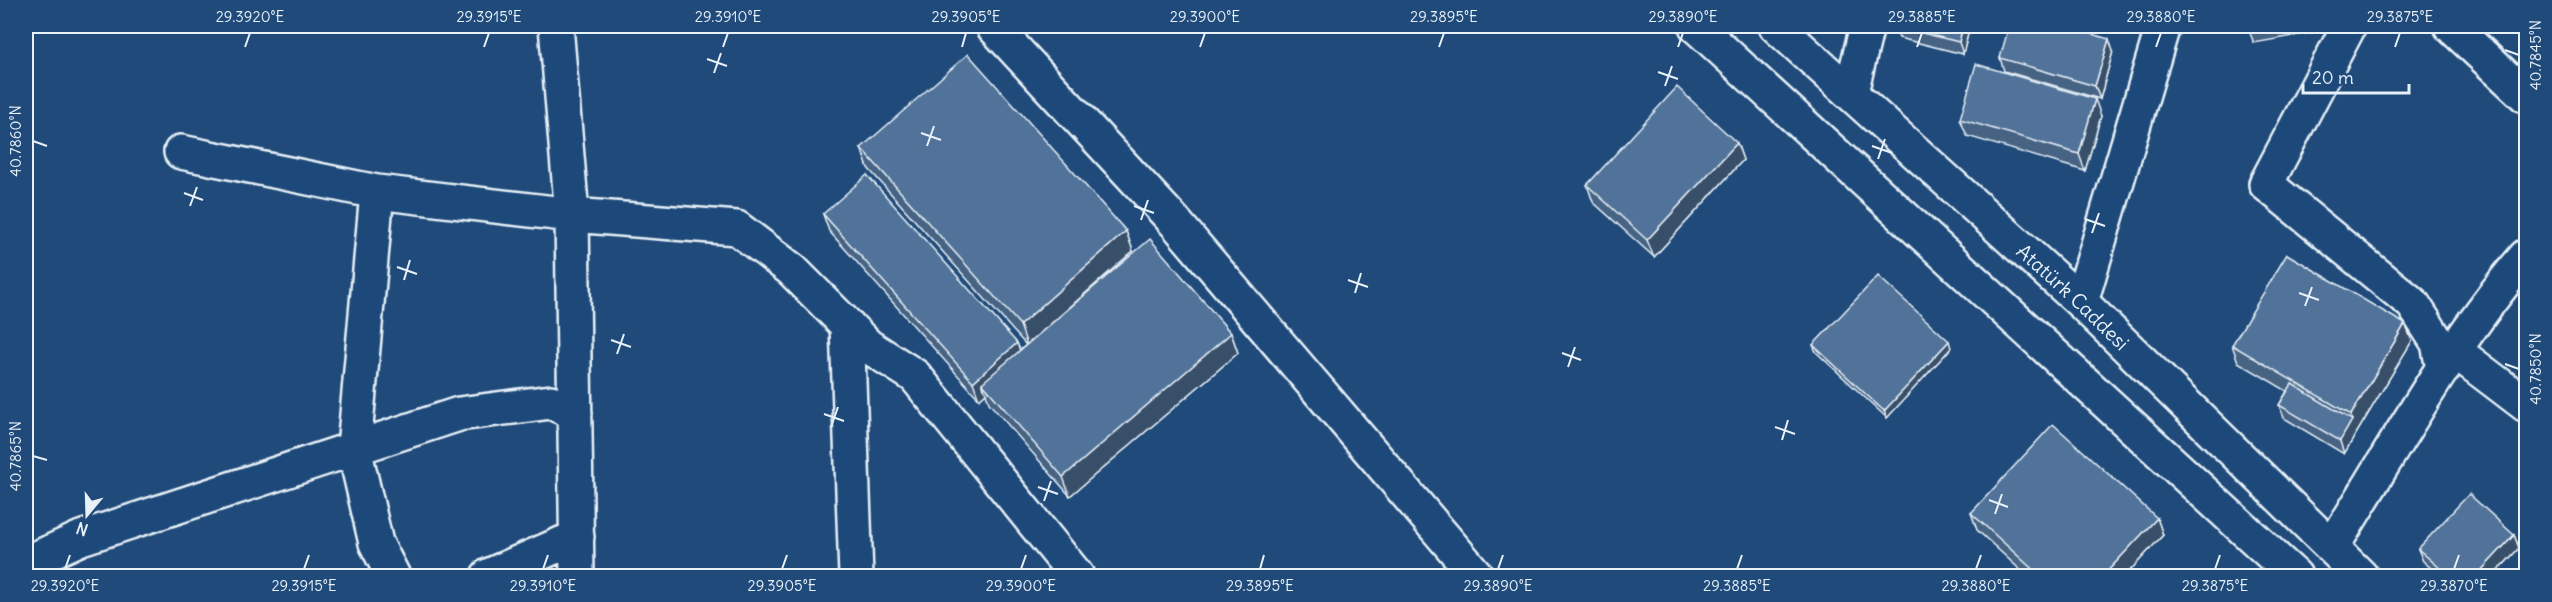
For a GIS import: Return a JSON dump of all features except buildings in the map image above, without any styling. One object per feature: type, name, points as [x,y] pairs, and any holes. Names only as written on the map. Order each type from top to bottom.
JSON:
[{"type":"street","points":[[556,26],[572,214],[577,576]]},
{"type":"street","points":[[993,26],[1175,222],[1477,576]]},
{"type":"street","points":[[1696,26],[2295,576]]},
{"type":"street","name":"Atatürk Caddesi","points":[[1776,26],[2081,302],[2361,576]]},
{"type":"street","points":[[1851,92],[1867,26]]},
{"type":"street","points":[[2081,302],[2163,26]]},
{"type":"street","points":[[2349,26],[2266,184],[2413,303],[2449,360],[2526,405]]},
{"type":"street","points":[[2451,26],[2526,96]]},
{"type":"street","points":[[181,152],[377,192],[572,214],[737,228],[792,270],[868,346],[915,376],[1077,576]]},
{"type":"street","points":[[377,192],[354,448],[376,543],[393,576]]},
{"type":"street","points":[[2332,547],[2449,360],[2493,296],[2526,256]]},
{"type":"street","points":[[847,325],[856,576]]},
{"type":"street","points":[[26,563],[81,538],[459,414],[551,402],[575,413]]},
{"type":"street","points":[[488,576],[577,537]]}]
